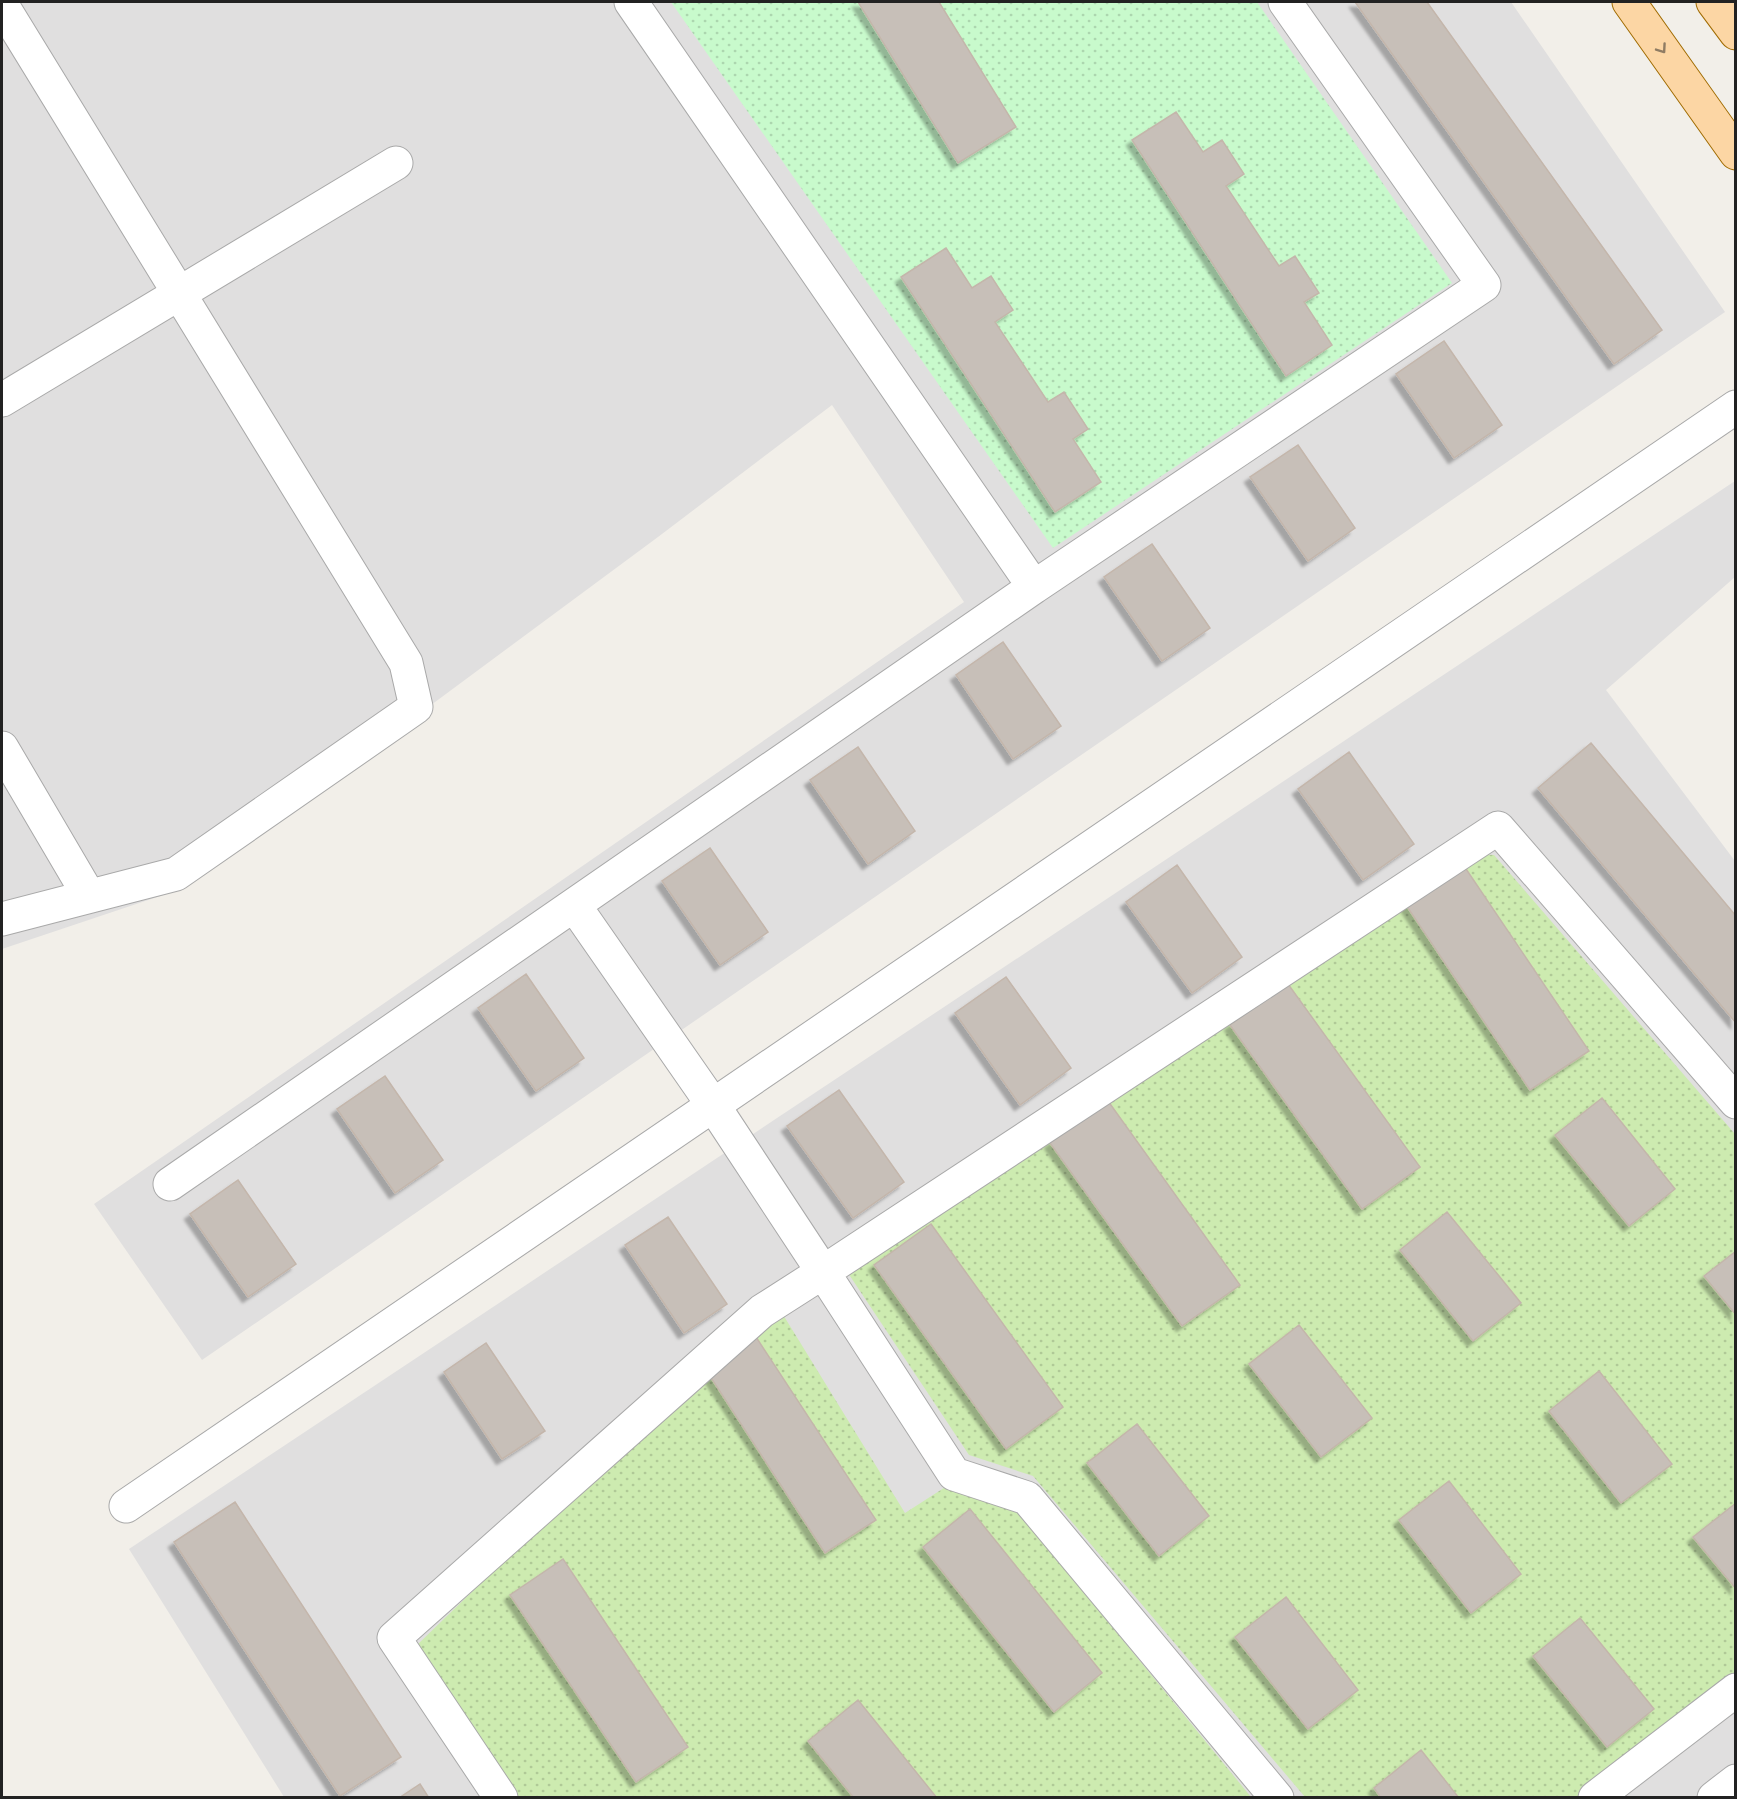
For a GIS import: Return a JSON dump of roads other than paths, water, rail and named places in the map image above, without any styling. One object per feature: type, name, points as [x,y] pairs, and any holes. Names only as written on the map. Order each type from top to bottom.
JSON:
[{"type":"main road","points":[[1629,2],[1736,153]]},
{"type":"main road","points":[[1713,2],[1736,33]]},
{"type":"street","points":[[631,2],[1034,587]]},
{"type":"street","points":[[170,1184],[1034,587],[1484,285],[1285,2]]},
{"type":"street","points":[[2,5],[406,663],[416,707],[176,874],[2,919]]},
{"type":"street","points":[[2,400],[396,164]]},
{"type":"street","points":[[126,1506],[1736,407]]},
{"type":"street","points":[[2,748],[89,896]]},
{"type":"street","points":[[501,1797],[394,1638],[762,1311],[1498,828],[1736,1102]]},
{"type":"street","points":[[574,905],[713,1105],[954,1474],[1027,1498],[1277,1797]]},
{"type":"street","points":[[1595,1797],[1736,1690]]},
{"type":"street","points":[[1714,1797],[1736,1781]]}]
